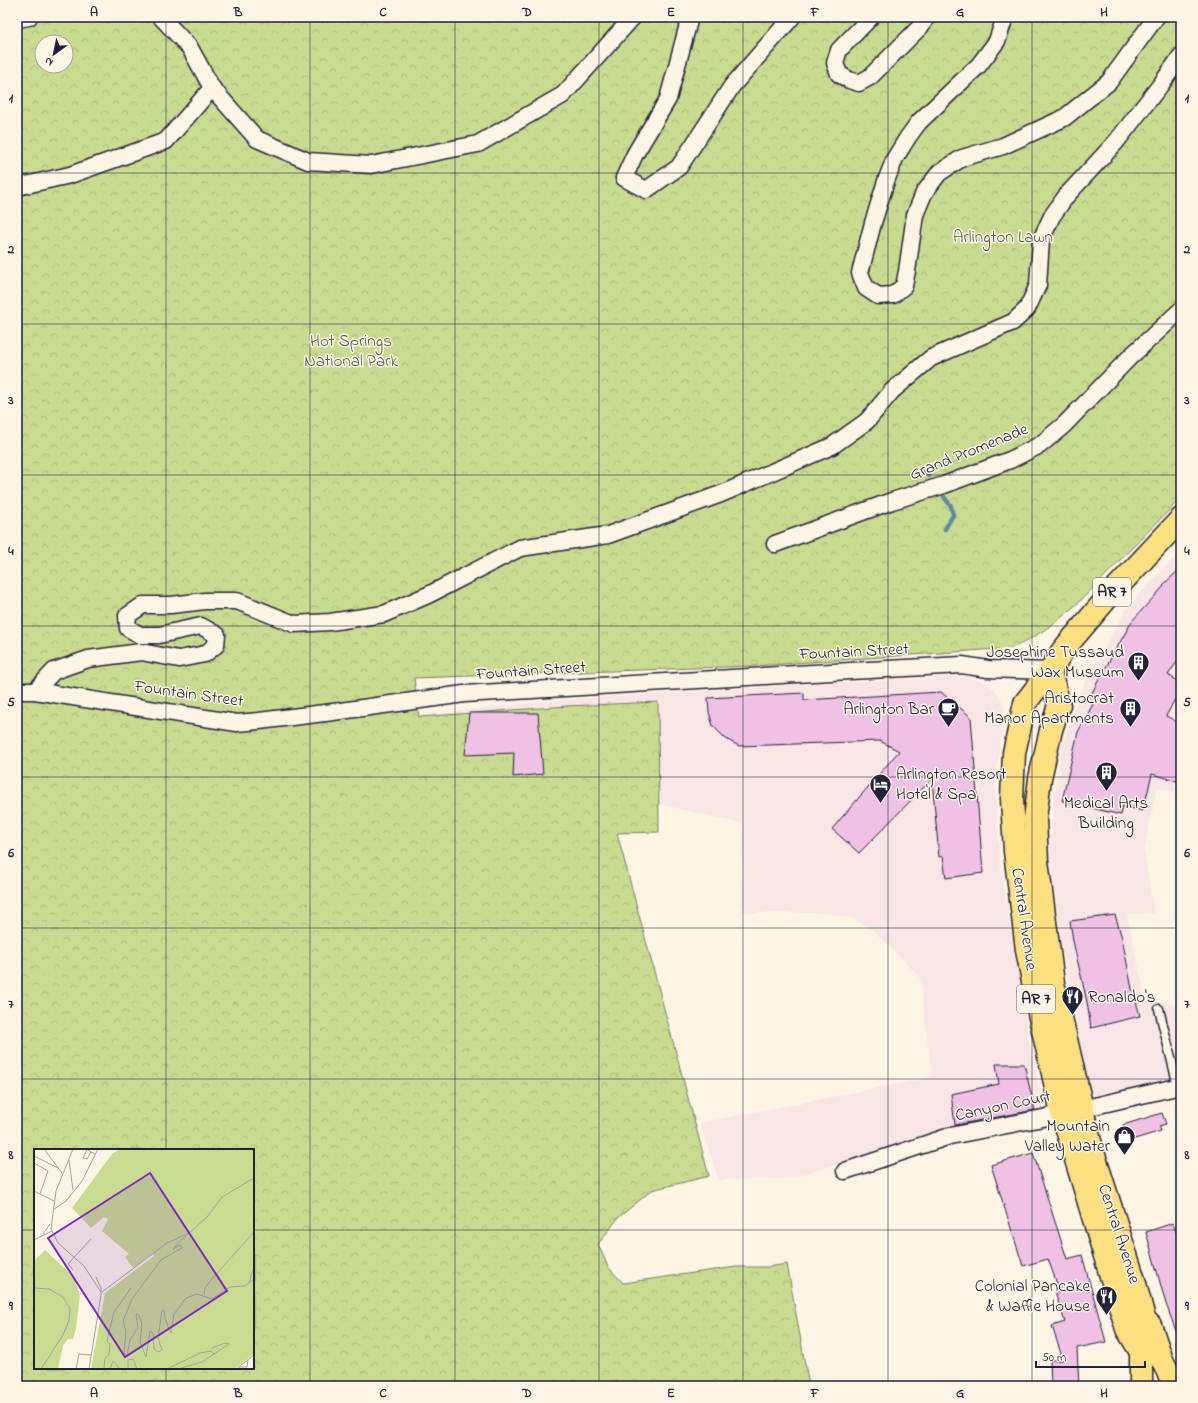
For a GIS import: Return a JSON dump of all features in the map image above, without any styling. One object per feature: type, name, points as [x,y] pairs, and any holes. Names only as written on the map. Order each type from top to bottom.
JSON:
[{"type":"main road","name":"Central Avenue","points":[[1141,1352],[1127,1329],[1072,1110],[1039,1013],[1027,950],[1015,851],[1012,799],[1014,753],[1025,703],[1050,671],[1063,650],[1108,597],[1181,519]]},
{"type":"main road","name":"Central Avenue","points":[[1050,671],[1059,705],[1050,730],[1040,778],[1035,819],[1037,861],[1072,1110],[1093,1152],[1134,1280],[1144,1318],[1141,1352],[1141,1386]]},
{"type":"main road","points":[[1144,1318],[1150,1325],[1162,1360],[1175,1386]]},
{"type":"street","points":[[17,19],[29,17]]},
{"type":"street","points":[[161,17],[190,48],[212,88],[256,139],[308,161],[371,165],[478,144],[563,95],[633,17]]},
{"type":"street","points":[[690,17],[668,99],[635,154],[624,178],[646,190],[679,167],[732,86],[792,17]]},
{"type":"street","points":[[871,17],[839,50],[835,63],[839,74],[849,80],[859,83],[870,77],[920,27],[927,17]]},
{"type":"street","points":[[1005,17],[997,41],[980,65],[919,122],[895,158],[881,195],[860,273],[866,288],[878,296],[893,294],[904,286],[915,215],[924,193],[940,173],[962,158],[1003,146],[1064,118],[1109,82],[1156,17]]},
{"type":"street","points":[[35,691],[54,671],[88,659],[141,652],[179,659],[205,654],[216,645],[217,635],[201,626],[159,635],[140,635],[128,628],[127,616],[142,605],[205,601],[238,601],[294,624],[330,622],[384,614],[428,595],[520,548],[608,535],[721,494],[832,446],[867,421],[892,391],[931,358],[1013,322],[1027,309],[1038,286],[1041,240],[1052,216],[1067,195],[1116,142],[1181,56]]},
{"type":"street","points":[[17,187],[70,175],[166,141],[212,88]]},
{"type":"street","name":"Grand Promenade","points":[[775,544],[892,501],[944,485],[1010,460],[1040,445],[1064,425],[1131,356],[1181,310]]},
{"type":"street","name":"Fountain Street","points":[[17,691],[35,691],[237,723],[333,712],[464,694],[962,665],[988,669],[1050,671]]},
{"type":"street","name":"Canyon Court","points":[[845,1171],[950,1136],[1043,1118],[1072,1110],[1172,1088]]},
{"type":"lane","points":[[1160,1009],[1176,1078],[1175,1084],[1172,1088]]},
{"type":"shaded area","points":[[1181,551],[1181,794],[1157,787],[1144,852],[1154,913],[1127,914],[1146,1000],[1177,1004],[1181,1021],[1181,1081],[1101,1098],[1090,1095],[1060,935],[1050,849],[1054,797],[1063,742],[1081,690],[1126,610]]},
{"type":"shaded area","points":[[958,677],[971,678],[985,682],[994,689],[1002,701],[1004,708],[1004,720],[995,788],[1000,864],[1032,1056],[1045,1112],[915,1140],[792,1178],[719,1180],[700,1123],[932,1077],[920,977],[875,932],[857,920],[827,913],[741,913],[743,824],[647,801],[373,721],[548,701],[797,685]]},
{"type":"green space","name":"Hot Springs National Park","points":[[17,17],[1181,17],[1181,498],[1071,610],[1043,631],[1012,648],[752,666],[414,678],[419,717],[567,706],[658,702],[659,832],[617,833],[709,1176],[652,1190],[619,1217],[598,1244],[608,1267],[623,1283],[736,1267],[767,1267],[787,1264],[809,1386],[17,1386]]},
{"type":"building","points":[[1181,568],[1181,656],[1168,675],[1181,683],[1181,688],[1166,716],[1181,724],[1181,782],[1152,774],[1143,811],[1123,806],[1121,815],[1062,801],[1078,732],[1093,704],[1088,701],[1097,683],[1132,621],[1164,586],[1163,585]]},
{"type":"building","name":"Arlington Resort Hotel & Spa","points":[[941,692],[971,717],[983,873],[946,878],[943,856],[939,857],[932,779],[859,853],[832,829],[899,751],[880,741],[739,746],[726,739],[713,726],[709,712],[708,698],[804,693],[804,700]]},
{"type":"building","points":[[469,713],[538,713],[543,774],[513,777],[514,753],[465,755]]},
{"type":"building","points":[[1115,915],[1122,938],[1133,994],[1140,1016],[1091,1028],[1070,921]]},
{"type":"building","points":[[996,1064],[1024,1064],[1035,1110],[955,1125],[951,1094],[999,1084]]},
{"type":"building","points":[[1162,1113],[1166,1124],[1159,1126],[1161,1131],[1128,1141],[1123,1125]]},
{"type":"building","points":[[1033,1153],[1067,1259],[1082,1255],[1106,1342],[1077,1348],[1079,1386],[1051,1386],[1050,1360],[1063,1360],[1052,1326],[1065,1322],[1055,1293],[1060,1292],[1048,1259],[1023,1266],[991,1165]]},
{"type":"building","points":[[1173,1223],[1181,1246],[1181,1342],[1166,1304],[1146,1232]]},
{"type":"waterway","points":[[923,471],[929,476]]},
{"type":"waterway","points":[[944,497],[951,506],[953,515],[945,529]]},
{"type":"place","name":"Josephine Tussaud Wax Museum","points":[[1139,682]]},
{"type":"place","name":"Arlington Bar","points":[[949,728]]},
{"type":"place","name":"Aristocrat Manor Apartments","points":[[1130,728]]},
{"type":"place","name":"Medical Arts Building","points":[[1106,792]]},
{"type":"place","name":"Arlington Resort Hotel & Spa","points":[[880,804]]},
{"type":"place","name":"Ronaldo's","points":[[1072,1016]]},
{"type":"place","name":"Mountain Valley Water","points":[[1125,1156]]},
{"type":"place","name":"Colonial Pancake & Waffle House","points":[[1106,1316]]},
{"type":"park label","name":"Arlington Lawn","points":[[1003,237]]}]
